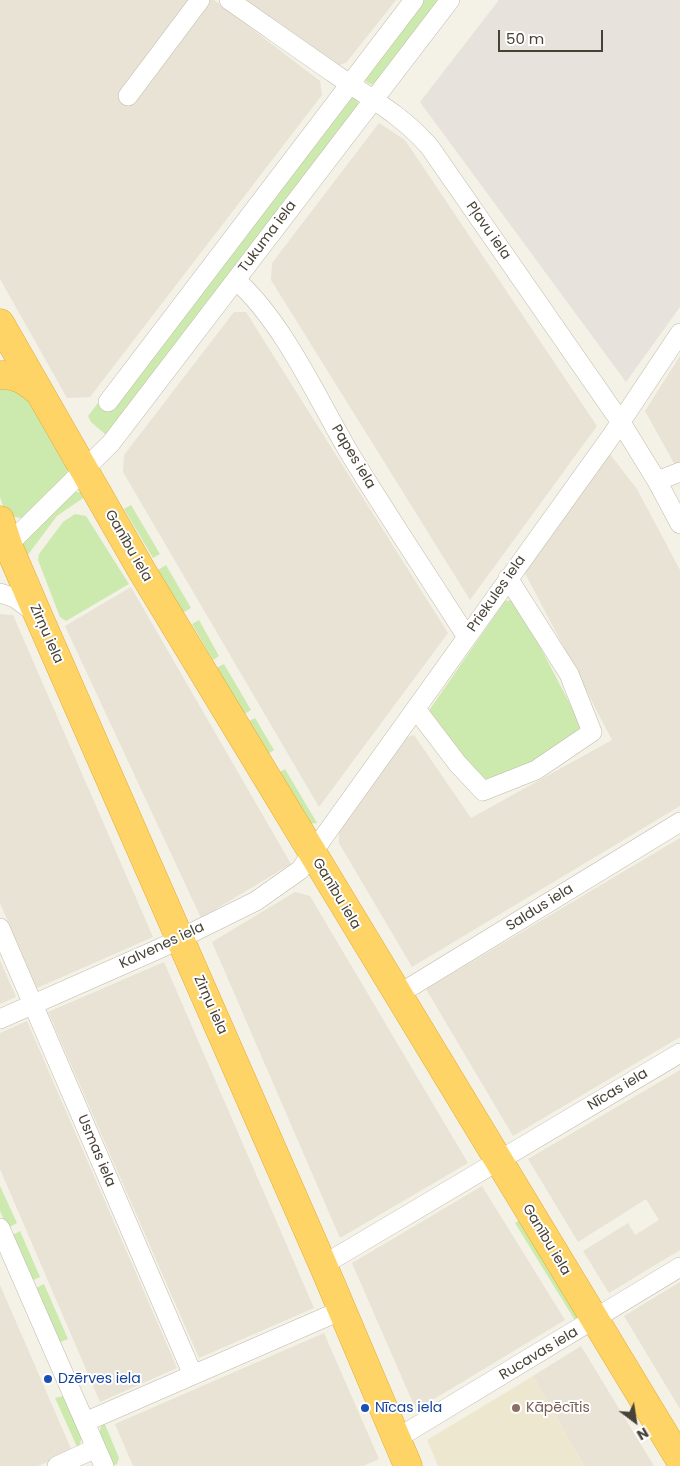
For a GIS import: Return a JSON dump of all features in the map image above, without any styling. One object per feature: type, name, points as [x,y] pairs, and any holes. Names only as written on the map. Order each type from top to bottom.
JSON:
[{"type":"highway","name":"Ganību iela","points":[[0,323],[83,471],[680,1460]]},
{"type":"highway","points":[[0,374],[8,374],[23,379],[38,391]]},
{"type":"highway","name":"Zirņu iela","points":[[3,539],[181,938],[323,1265],[401,1458]]},
{"type":"street","points":[[128,96],[200,0]]},
{"type":"street","name":"Pļavu iela","points":[[229,0],[375,98],[412,128],[429,146],[620,421],[657,481],[680,524]]},
{"type":"street","points":[[108,402],[414,0]]},
{"type":"street","name":"Tukuma iela","points":[[3,539],[83,471],[111,443],[450,0]]},
{"type":"street","name":"Papes iela","points":[[236,280],[247,290],[287,344],[351,455],[467,637]]},
{"type":"street","name":"Priekules iela","points":[[313,854],[620,421],[680,333]]},
{"type":"street","points":[[657,481],[680,472]]},
{"type":"street","points":[[416,709],[457,763],[484,791],[536,770],[592,732],[569,674],[508,578]]},
{"type":"street","points":[[0,593],[15,598],[38,615]]},
{"type":"street","name":"Saldus iela","points":[[399,994],[680,822]]},
{"type":"street","name":"Kalvenes iela","points":[[0,1019],[181,938],[256,901],[279,887],[300,870],[313,854]]},
{"type":"street","name":"Usmas iela","points":[[0,928],[193,1375]]},
{"type":"street","name":"Nīcas iela","points":[[323,1265],[680,1054]]},
{"type":"street","points":[[0,1228],[104,1466]]},
{"type":"street","name":"Rucavas iela","points":[[401,1458],[594,1320],[680,1267]]},
{"type":"street","points":[[85,1422],[342,1310]]},
{"type":"street","points":[[57,1466],[96,1448]]},
{"type":"shaded area","points":[[0,0],[214,0],[320,81],[322,95],[90,397],[67,398],[0,279]]},
{"type":"shaded area","points":[[243,0],[396,0],[346,63],[331,67]]},
{"type":"shaded area","points":[[499,0],[680,0],[680,307],[626,382],[420,102]]},
{"type":"shaded area","points":[[379,123],[405,140],[597,426],[470,600],[271,280],[272,263]]},
{"type":"shaded area","points":[[234,312],[246,312],[448,633],[319,807],[123,472],[124,455]]},
{"type":"shaded area","points":[[680,356],[680,463],[675,465],[645,411]]},
{"type":"shaded area","points":[[609,453],[637,489],[680,570],[680,806],[412,967],[339,843],[339,827],[404,738],[414,735],[471,818],[612,740],[524,571]]},
{"type":"shaded area","points":[[131,587],[291,864],[201,918],[65,626]]},
{"type":"shaded area","points":[[0,614],[13,615],[153,937],[37,988],[0,903]]},
{"type":"shaded area","points":[[680,838],[680,1037],[513,1136],[426,989]]},
{"type":"shaded area","points":[[295,892],[310,896],[468,1163],[340,1238],[212,942]]},
{"type":"shaded area","points":[[0,960],[16,997],[0,1004]]},
{"type":"shaded area","points":[[164,962],[314,1308],[199,1358],[48,1012]]},
{"type":"shaded area","points":[[27,1021],[177,1368],[100,1402],[0,1169],[0,1033]]},
{"type":"shaded area","points":[[680,1070],[680,1250],[609,1293],[583,1251],[628,1223],[635,1235],[659,1220],[646,1199],[578,1242],[528,1159]]},
{"type":"shaded area","points":[[482,1186],[565,1320],[416,1410],[352,1263]]},
{"type":"shaded area","points":[[680,1282],[680,1409],[624,1316]]},
{"type":"shaded area","points":[[0,1285],[72,1451],[38,1466],[0,1466]]},
{"type":"shaded area","points":[[324,1333],[379,1459],[363,1466],[133,1466],[115,1424]]},
{"type":"shaded area","points":[[581,1346],[654,1466],[584,1466],[533,1376]]},
{"type":"shaded area","name":"Kāpēcītis","points":[[533,1376],[584,1466],[438,1466],[427,1440]]},
{"type":"green space","points":[[421,0],[440,0],[374,85],[368,83],[364,79]]},
{"type":"green space","points":[[350,97],[356,98],[359,105],[108,434],[105,434],[91,422],[88,416],[98,403],[105,409]]},
{"type":"green space","points":[[0,381],[23,388],[68,469],[65,479],[29,514],[22,518],[6,512],[0,496]]},
{"type":"green space","points":[[74,492],[84,492],[86,496],[57,516],[27,556],[20,546]]},
{"type":"green space","points":[[131,505],[160,554],[153,558],[124,509]]},
{"type":"green space","points":[[75,514],[86,516],[129,584],[66,621],[60,617],[38,560],[39,554],[63,522]]},
{"type":"green space","points":[[166,565],[191,608],[181,614],[156,571]]},
{"type":"green space","points":[[513,600],[534,635],[581,725],[575,739],[531,767],[484,783],[429,719],[430,709],[505,601]]},
{"type":"green space","points":[[199,620],[219,656],[213,660],[192,624]]},
{"type":"green space","points":[[224,664],[251,710],[241,716],[214,669]]},
{"type":"green space","points":[[255,718],[274,750],[268,754],[249,721]]},
{"type":"green space","points":[[285,769],[317,823],[309,824],[275,775]]},
{"type":"green space","points":[[0,1186],[17,1223],[8,1228],[0,1211]]},
{"type":"green space","points":[[520,1220],[579,1315],[576,1322],[515,1223]]},
{"type":"green space","points":[[20,1231],[40,1277],[31,1281],[11,1236]]},
{"type":"green space","points":[[44,1284],[68,1339],[58,1343],[34,1289]]},
{"type":"green space","points":[[63,1396],[82,1438],[78,1449],[55,1398]]},
{"type":"green space","points":[[104,1422],[119,1458],[117,1464],[113,1466],[101,1438],[100,1432]]},
{"type":"place","name":"Dzērves iela","points":[[48,1379]]},
{"type":"place","name":"Nīcas iela","points":[[365,1408]]},
{"type":"place","name":"Kāpēcītis","points":[[516,1408]]}]
